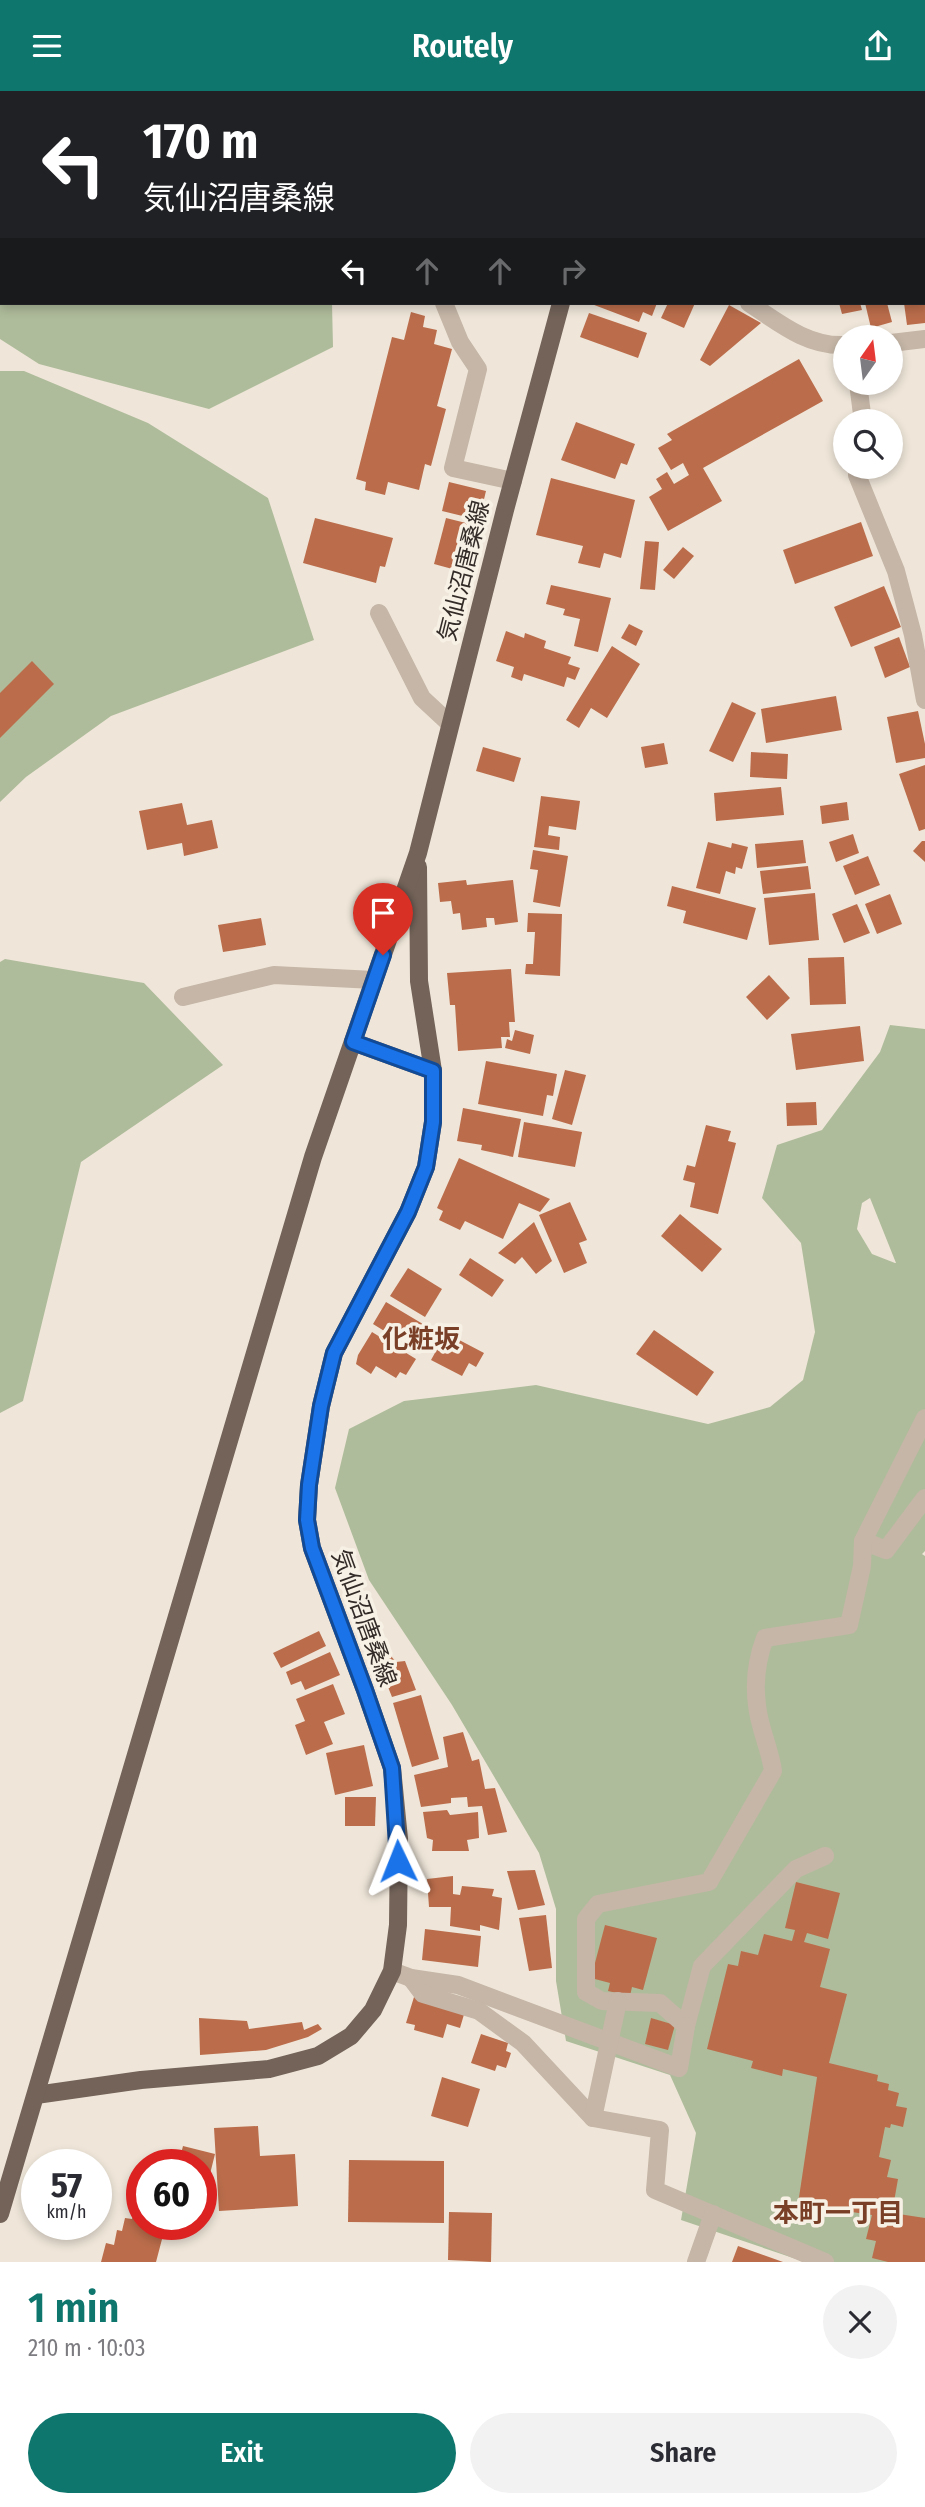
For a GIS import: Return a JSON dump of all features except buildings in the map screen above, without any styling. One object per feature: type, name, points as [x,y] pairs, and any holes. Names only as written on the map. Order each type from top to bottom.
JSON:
[{"type":"main road","name":"気仙沼唐桑線","points":[[0,2214],[313,1157],[418,853],[560,305]]},
{"type":"main road","name":"気仙沼唐桑線","points":[[36,2095],[141,2080],[269,2069],[318,2056],[351,2036],[373,2010],[392,1971],[398,1924],[399,1839],[392,1768],[312,1548],[307,1520],[309,1485],[321,1406],[334,1353],[408,1212],[426,1167],[433,1122],[433,1071],[419,981],[418,853]]},
{"type":"main road","points":[[353,1042],[433,1071]]},
{"type":"street","points":[[445,305],[460,342],[478,369],[453,468],[513,481]]},
{"type":"street","points":[[752,305],[794,333],[833,346]]},
{"type":"street","points":[[903,342],[925,339]]},
{"type":"street","points":[[859,479],[896,571],[913,635],[925,700]]},
{"type":"street","points":[[379,613],[422,698],[450,724]]},
{"type":"street","points":[[183,997],[274,975],[374,980]]},
{"type":"street","points":[[685,2026],[660,2003],[602,2001],[586,1992],[586,1919],[598,1904],[709,1882],[773,1771],[770,1750],[757,1706],[757,1659],[765,1638],[849,1625],[862,1566],[863,1541],[925,1418]]},
{"type":"street","points":[[863,1541],[886,1550],[925,1498]]},
{"type":"street","points":[[392,1971],[411,1978],[458,1985],[678,2068],[685,2026],[702,1966],[796,1869],[825,1856]]},
{"type":"street","points":[[411,1978],[423,1994],[479,2011],[523,2043],[593,2118],[660,2130],[655,2190],[825,2262]]},
{"type":"street","points":[[593,2118],[618,2001]]},
{"type":"street","points":[[696,2262],[713,2214]]},
{"type":"green space","points":[[0,305],[332,305],[333,347],[209,409],[39,364],[0,339]]},
{"type":"green space","points":[[0,371],[24,371],[148,423],[268,498],[314,640],[111,716],[26,777],[0,802]]},
{"type":"green space","points":[[5,959],[144,983],[223,1065],[81,1162],[23,1401],[0,1413],[0,962]]},
{"type":"green space","points":[[890,1025],[925,1029],[925,1551],[922,1554],[925,1556],[925,2262],[805,2262],[681,2220],[696,2133],[670,2075],[566,2041],[556,1981],[556,1909],[539,1853],[452,1705],[369,1580],[335,1488],[349,1429],[404,1401],[536,1385],[708,1424],[770,1407],[803,1380],[815,1332],[801,1243],[762,1198],[777,1145],[822,1130],[880,1052]],"holes":[[[870,1198],[896,1263],[872,1254],[857,1229],[862,1203]]]},
{"type":"district","name":"化粧坂","points":[[421,1339]]},
{"type":"district","name":"本町一丁目","points":[[838,2213]]},
{"type":"route","points":[[383,955],[353,1042],[433,1071],[433,1122],[426,1167],[408,1212],[334,1353],[321,1406],[309,1485],[307,1520],[312,1548],[392,1768],[399,1839],[398,1861]]}]
